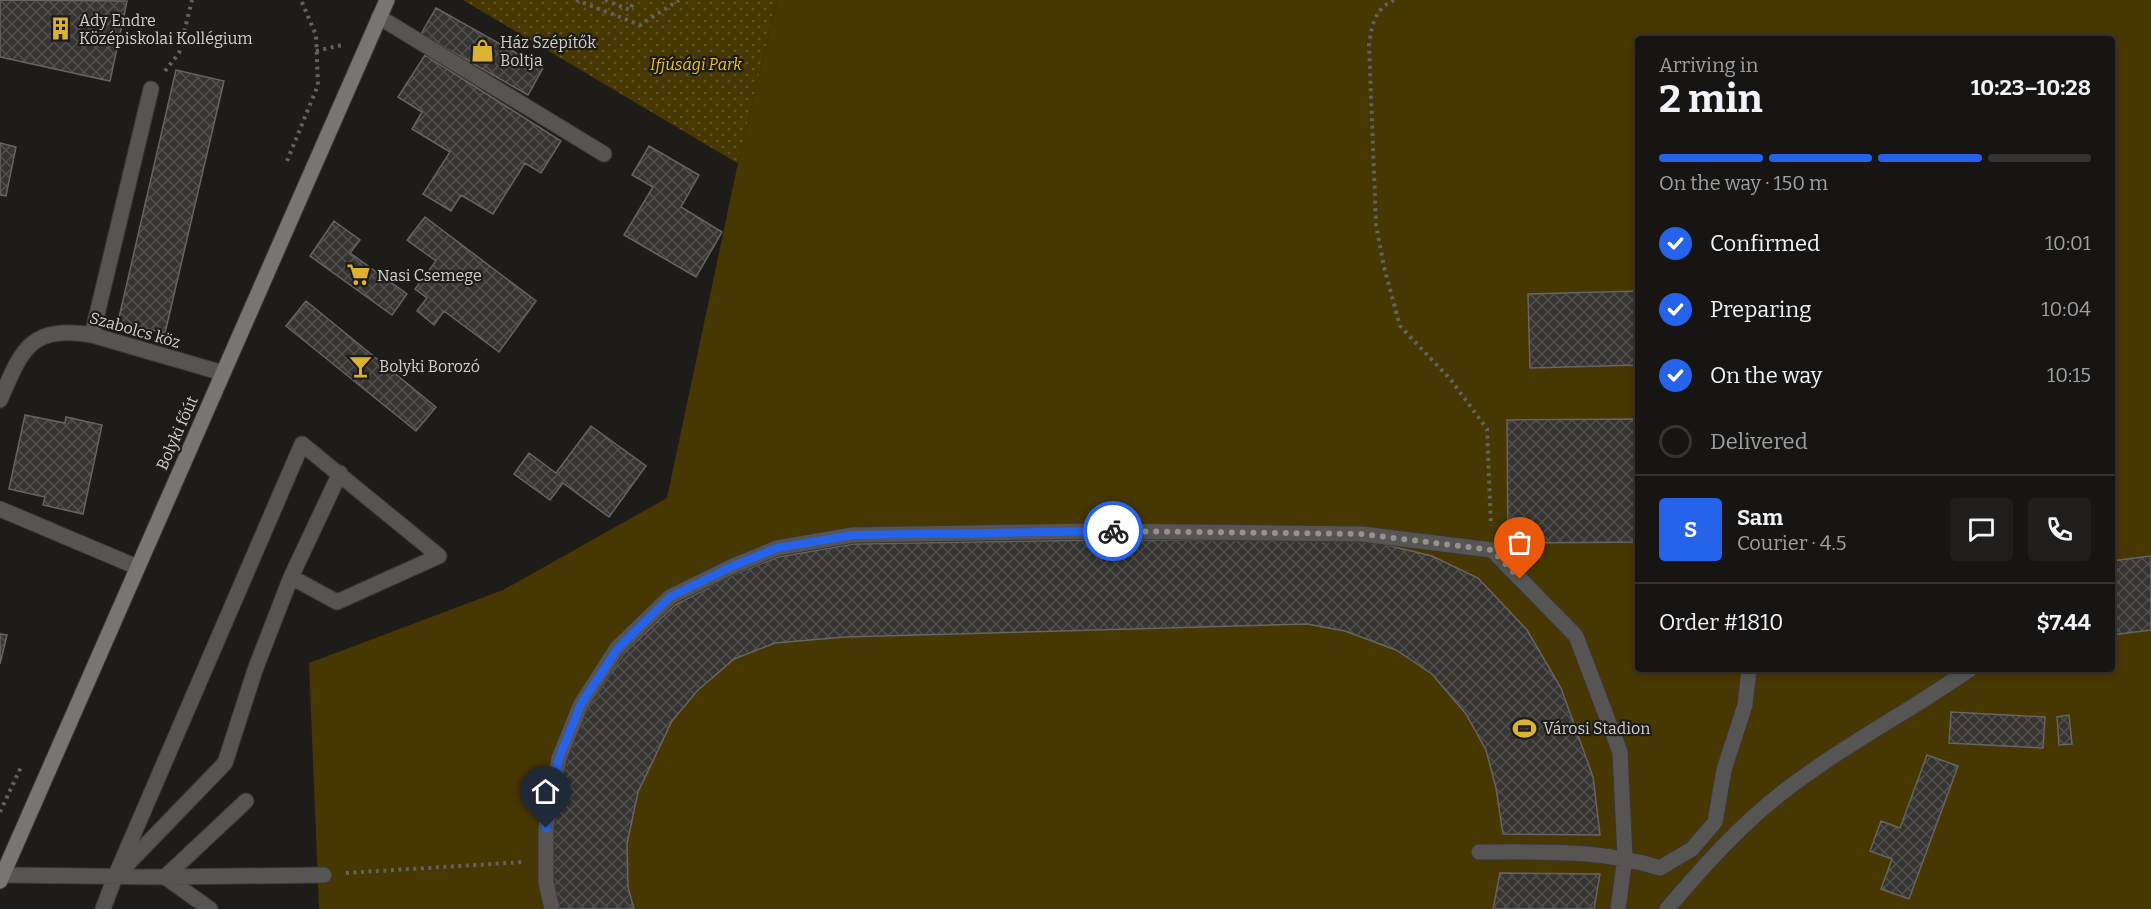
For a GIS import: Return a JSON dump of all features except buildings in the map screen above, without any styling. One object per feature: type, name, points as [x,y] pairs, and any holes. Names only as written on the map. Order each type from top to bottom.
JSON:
[{"type":"main road","name":"Bolyki főút","points":[[1,878],[387,0]]},
{"type":"lane","points":[[379,18],[604,154]]},
{"type":"lane","points":[[92,335],[151,89]]},
{"type":"lane","name":"Szabolcs köz","points":[[0,400],[21,352],[38,339],[71,331],[223,373]]},
{"type":"lane","points":[[103,909],[302,444],[439,556],[337,602],[291,577]]},
{"type":"lane","points":[[115,877],[225,763],[255,670],[291,577],[340,473]]},
{"type":"lane","points":[[0,509],[137,567]]},
{"type":"lane","points":[[552,909],[546,883],[546,828],[559,758],[581,704],[618,648],[670,597],[733,566],[777,548],[853,535],[1111,531],[1362,534],[1492,550],[1576,636],[1620,752],[1625,857],[1618,909]]},
{"type":"lane","points":[[1479,852],[1557,852],[1625,857],[1660,868],[1692,849],[1715,822],[1724,770],[1745,705],[1749,672]]},
{"type":"lane","points":[[1667,909],[1718,850],[1782,793],[1862,736],[1933,695],[1966,672]]},
{"type":"lane","points":[[165,877],[246,801]]},
{"type":"lane","points":[[1,878],[324,875]]},
{"type":"lane","points":[[165,877],[210,909]]},
{"type":"path","points":[[179,53],[192,0]]},
{"type":"path","points":[[301,0],[316,35],[316,51],[344,45]]},
{"type":"path","points":[[576,0],[639,26],[679,0]]},
{"type":"path","points":[[605,0],[630,10],[634,0]]},
{"type":"path","points":[[1394,0],[1380,9],[1375,17],[1369,44],[1376,225],[1400,326],[1451,380],[1487,429],[1492,550]]},
{"type":"path","points":[[324,875],[546,861]]},
{"type":"green space","name":"Ifjúsági Park","points":[[463,0],[777,0],[738,163],[737,163]]},
{"type":"green space","points":[[777,0],[2151,0],[2151,909],[319,909],[309,663],[503,590],[667,498],[738,163]]},
{"type":"way so far","points":[[1113,531],[1362,534],[1492,550],[1520,579]]},
{"type":"place","name":"Ady Endre Középiskolai Kollégium","points":[[61,29]]},
{"type":"place","name":"Ház Szépítők Boltja","points":[[482,51]]},
{"type":"place","name":"Nasi Csemege","points":[[359,275]]},
{"type":"place","name":"Bolyki Borozó","points":[[361,366]]},
{"type":"place","name":"Városi Stadion","points":[[1525,728]]},
{"type":"route","points":[[546,828],[559,758],[581,704],[618,648],[670,597],[733,566],[777,548],[853,535],[1113,531]]}]
